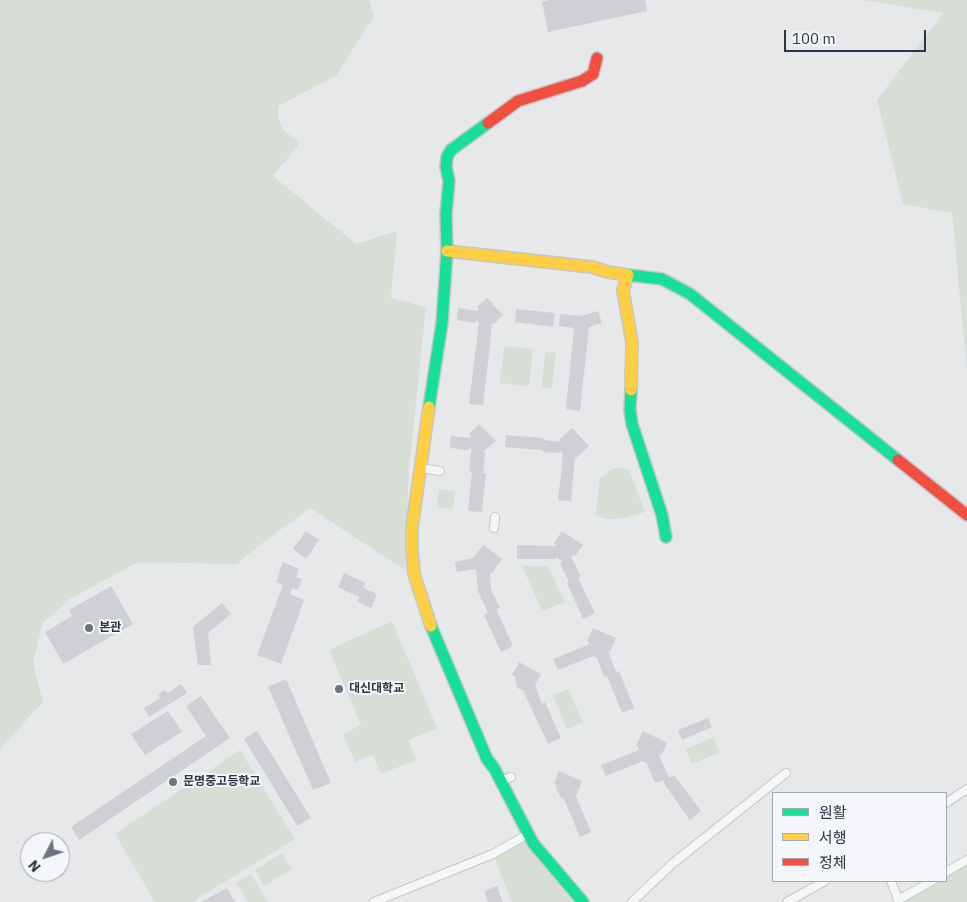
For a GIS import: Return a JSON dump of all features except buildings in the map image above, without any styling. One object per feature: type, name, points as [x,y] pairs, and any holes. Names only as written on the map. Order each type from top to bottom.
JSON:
[{"type":"street","points":[[583,902],[533,842],[506,779],[494,768],[480,742],[429,620],[414,574],[412,528],[442,323],[447,251],[446,214],[449,180],[446,167],[447,157],[451,150],[518,101],[582,82],[593,74],[597,58]]},
{"type":"street","points":[[447,251],[592,267],[608,272],[662,279],[690,294],[967,515]]},
{"type":"street","points":[[628,275],[624,290],[632,342],[630,410],[632,424],[662,515],[666,537]]},
{"type":"street","points":[[420,468],[440,471]]},
{"type":"street","points":[[494,528],[495,517]]},
{"type":"street","points":[[632,902],[672,864],[786,773]]},
{"type":"street","points":[[947,802],[967,789]]},
{"type":"street","points":[[374,902],[493,854],[528,834]]},
{"type":"street","points":[[947,871],[967,860]]},
{"type":"street","points":[[787,902],[823,882]]},
{"type":"street","points":[[891,882],[899,901],[930,882]]},
{"type":"shaded area","points":[[0,0],[369,0],[374,16],[336,76],[278,106],[280,124],[289,135],[300,143],[273,176],[356,244],[397,231],[391,298],[426,307],[409,469],[405,570],[310,508],[237,564],[138,562],[70,599],[42,624],[33,663],[43,702],[0,749]]},
{"type":"shaded area","points":[[864,0],[967,0],[967,371],[952,213],[903,204],[877,100],[943,13]]},
{"type":"shaded area","points":[[504,346],[533,349],[529,386],[500,383]]},
{"type":"shaded area","points":[[545,352],[556,353],[552,388],[542,387]]},
{"type":"shaded area","points":[[614,468],[629,470],[645,512],[613,519],[606,519],[596,514],[600,478]]},
{"type":"shaded area","points":[[439,489],[455,491],[453,509],[437,507]]},
{"type":"shaded area","points":[[522,566],[548,567],[565,602],[542,611]]},
{"type":"shaded area","points":[[392,621],[437,728],[408,740],[416,760],[381,774],[373,755],[355,762],[343,734],[361,725],[329,650]]},
{"type":"shaded area","points":[[568,689],[583,722],[567,729],[553,696]]},
{"type":"shaded area","points":[[713,737],[720,752],[692,764],[686,749]]},
{"type":"shaded area","points":[[240,750],[295,839],[192,902],[155,902],[115,834]]},
{"type":"shaded area","points":[[528,834],[582,902],[512,902],[493,854]]},
{"type":"shaded area","points":[[282,853],[292,869],[264,886],[255,870]]},
{"type":"shaded area","points":[[967,860],[967,902],[899,902],[930,882],[947,882],[947,871]]},
{"type":"shaded area","points":[[251,874],[268,902],[248,902],[236,883]]},
{"type":"traffic: fast","points":[[429,407],[442,323],[447,251],[446,214],[449,181],[446,167],[447,157],[451,150],[488,123]]},
{"type":"traffic: fast","points":[[628,275],[662,279],[690,294],[898,460]]},
{"type":"traffic: fast","points":[[631,390],[630,410],[632,424],[662,515],[666,537]]},
{"type":"traffic: fast","points":[[431,626],[487,759],[494,768],[533,843],[583,902]]},
{"type":"traffic: slow","points":[[447,251],[592,267],[628,275],[623,290],[632,342],[631,390]]},
{"type":"traffic: slow","points":[[429,407],[412,527],[412,550],[414,574],[431,626]]},
{"type":"traffic: jam","points":[[488,123],[518,101],[582,81],[593,74],[597,58]]},
{"type":"traffic: jam","points":[[898,460],[967,515]]},
{"type":"place","name":"본관","points":[[89,628]]},
{"type":"place","name":"대신대학교","points":[[339,689]]},
{"type":"place","name":"문명중고등학교","points":[[173,782]]}]
